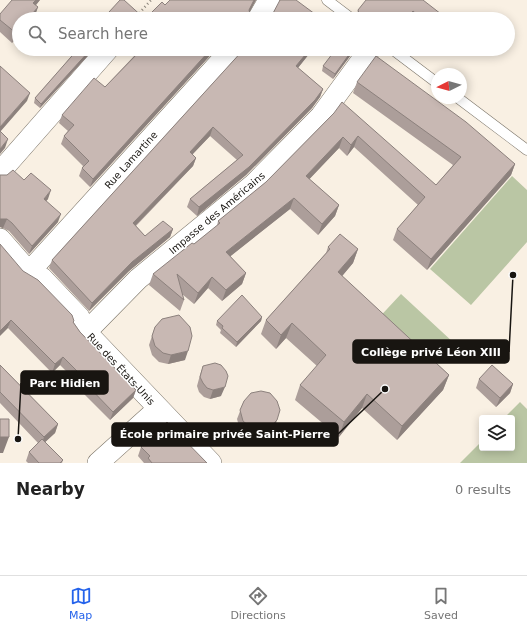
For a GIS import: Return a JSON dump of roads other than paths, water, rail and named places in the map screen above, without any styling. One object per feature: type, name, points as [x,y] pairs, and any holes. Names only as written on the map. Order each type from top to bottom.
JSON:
[{"type":"street","points":[[262,12],[269,0]]},
{"type":"street","points":[[0,172],[102,56]]},
{"type":"street","name":"Rue Lamartine","points":[[29,272],[226,56]]},
{"type":"street","name":"Impasse des Américains","points":[[86,332],[138,279],[254,184],[321,116],[365,56]]},
{"type":"street","name":"Rue des États-Unis","points":[[0,239],[29,272],[42,278],[80,317],[86,332],[211,463]]},
{"type":"street","points":[[98,463],[159,409]]},
{"type":"lane","points":[[327,0],[343,12]]},
{"type":"lane","points":[[401,56],[431,78]]},
{"type":"lane","points":[[466,104],[527,150]]},
{"type":"place","name":"Collège privé Léon XIII","points":[[513,275]]},
{"type":"place","name":"École primaire privée Saint-Pierre","points":[[385,389]]},
{"type":"place","name":"Parc Hidien","points":[[18,439]]}]
